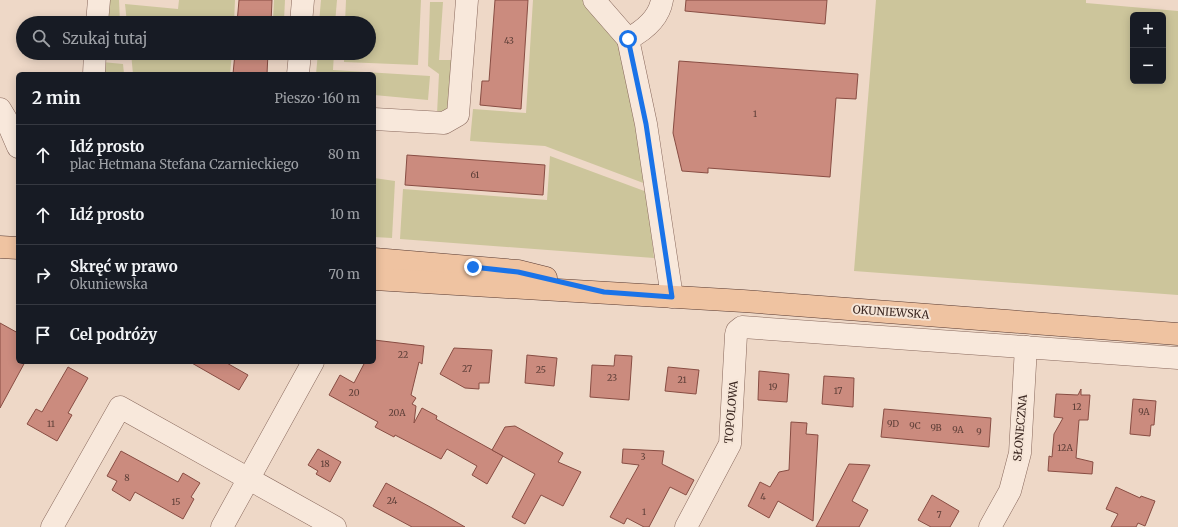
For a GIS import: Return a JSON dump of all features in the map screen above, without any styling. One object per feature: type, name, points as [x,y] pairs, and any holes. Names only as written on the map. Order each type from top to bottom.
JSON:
[{"type":"main road","points":[[0,247],[16,248]]},
{"type":"main road","name":"OKUNIEWSKA","points":[[376,260],[518,272],[604,292]]},
{"type":"main road","name":"OKUNIEWSKA","points":[[376,279],[604,292],[1178,334]]},
{"type":"street","points":[[98,16],[99,0]]},
{"type":"street","points":[[302,16],[303,0]]},
{"type":"street","points":[[376,119],[444,123],[458,115],[467,0]]},
{"type":"street","points":[[594,0],[628,39],[646,124],[672,297]]},
{"type":"street","points":[[628,39],[642,31],[651,22],[661,7],[662,0]]},
{"type":"street","points":[[94,72],[95,60]]},
{"type":"street","points":[[298,72],[299,60]]},
{"type":"street","points":[[0,109],[16,142]]},
{"type":"street","name":"TOPOLOWA","points":[[686,527],[730,444],[736,335],[739,328],[746,326],[1026,346]]},
{"type":"street","points":[[1026,346],[1178,358]]},
{"type":"street","name":"SŁONECZNA","points":[[990,527],[1010,491],[1020,453],[1026,346]]},
{"type":"street","points":[[222,527],[312,364]]},
{"type":"street","points":[[52,527],[120,407],[335,527]]},
{"type":"shaded area","points":[[105,0],[119,0],[120,16],[104,16]]},
{"type":"shaded area","points":[[179,0],[235,0],[234,16],[126,16],[125,4],[178,9]]},
{"type":"shaded area","points":[[274,0],[285,0],[284,16],[273,16]]},
{"type":"shaded area","points":[[321,0],[337,0],[336,16],[320,16]]},
{"type":"shaded area","points":[[346,0],[421,0],[418,65],[344,62],[344,60],[376,60],[376,16],[345,16]]},
{"type":"shaded area","points":[[533,0],[588,0],[625,41],[654,187],[545,146],[470,141],[473,109],[526,113]]},
{"type":"shaded area","points":[[876,0],[1086,0],[1086,3],[1178,11],[1178,295],[854,271]]},
{"type":"shaded area","points":[[430,2],[443,2],[439,60],[452,60],[450,108],[437,114],[439,74],[428,66]]},
{"type":"shaded area","points":[[132,60],[231,60],[230,72],[133,72]]},
{"type":"shaded area","points":[[317,60],[334,60],[333,70],[365,72],[316,72]]},
{"type":"shaded area","points":[[102,62],[123,64],[124,72],[103,72]]},
{"type":"shaded area","points":[[376,73],[430,76],[428,100],[376,95]]},
{"type":"shaded area","points":[[550,156],[647,192],[654,258],[400,239],[403,189],[547,200]]},
{"type":"shaded area","points":[[376,178],[395,181],[392,238],[376,237]]},
{"type":"building","points":[[239,0],[272,0],[271,16],[238,16]]},
{"type":"building","points":[[495,0],[528,0],[521,109],[480,105],[482,81],[489,81]]},
{"type":"building","points":[[686,0],[827,0],[825,24],[685,11]]},
{"type":"building","points":[[234,60],[268,60],[267,72],[233,72]]},
{"type":"building","points":[[679,61],[858,74],[856,99],[836,98],[830,177],[708,168],[708,173],[682,171],[673,133]]},
{"type":"building","points":[[407,155],[545,165],[543,195],[405,185]]},
{"type":"building","points":[[0,323],[16,332],[16,364],[24,364],[0,408]]},
{"type":"building","points":[[376,340],[424,346],[422,364],[419,362],[411,395],[416,398],[412,404],[416,406],[414,423],[422,408],[437,416],[436,419],[503,456],[487,484],[472,475],[477,466],[447,449],[441,459],[395,435],[394,437],[375,427],[378,422],[329,395],[340,375],[354,383],[364,364],[376,364]]},
{"type":"building","points":[[454,348],[492,350],[489,383],[479,383],[479,389],[465,388],[440,374]]},
{"type":"building","points":[[527,355],[557,358],[554,386],[525,383]]},
{"type":"building","points":[[615,355],[632,356],[629,400],[590,397],[592,365],[614,366]]},
{"type":"building","points":[[194,364],[229,364],[248,375],[239,390]]},
{"type":"building","points":[[68,367],[88,378],[68,413],[72,415],[57,441],[27,424],[36,409],[42,412]]},
{"type":"building","points":[[668,367],[699,370],[696,394],[665,391]]},
{"type":"building","points":[[759,371],[789,374],[787,402],[758,400]]},
{"type":"building","points":[[824,376],[854,378],[853,407],[822,404]]},
{"type":"building","points":[[1081,389],[1081,395],[1090,395],[1088,420],[1079,420],[1076,458],[1093,462],[1092,474],[1048,471],[1049,456],[1052,457],[1054,434],[1063,418],[1054,417],[1056,394],[1078,395]]},
{"type":"building","points":[[1133,399],[1156,401],[1154,425],[1151,425],[1150,436],[1130,434]]},
{"type":"building","points":[[884,409],[991,418],[989,447],[881,437]]},
{"type":"building","points":[[791,422],[807,423],[806,434],[818,435],[813,521],[778,501],[769,518],[748,506],[760,482],[770,487],[779,472],[789,470]]},
{"type":"building","points":[[515,426],[563,453],[558,462],[581,472],[563,506],[541,495],[525,524],[512,517],[535,474],[492,450],[505,427]]},
{"type":"building","points":[[318,449],[341,462],[330,482],[316,474],[318,471],[308,465]]},
{"type":"building","points":[[623,449],[664,451],[662,464],[694,480],[686,495],[670,487],[649,527],[644,527],[627,518],[624,524],[610,517],[639,465],[622,463]]},
{"type":"building","points":[[121,451],[178,482],[183,473],[200,483],[191,497],[194,499],[183,519],[135,492],[130,501],[112,490],[117,481],[107,476]]},
{"type":"building","points":[[849,464],[870,465],[852,501],[868,510],[859,527],[816,527]]},
{"type":"building","points":[[386,483],[465,527],[412,527],[373,506]]},
{"type":"building","points":[[1116,487],[1140,498],[1141,496],[1155,501],[1145,526],[1138,523],[1136,527],[1111,527],[1118,514],[1106,509]]},
{"type":"building","points":[[932,495],[959,511],[950,527],[931,527],[918,520]]},
{"type":"route","points":[[473,267],[518,272],[604,292],[672,297],[646,124],[628,39]]}]
